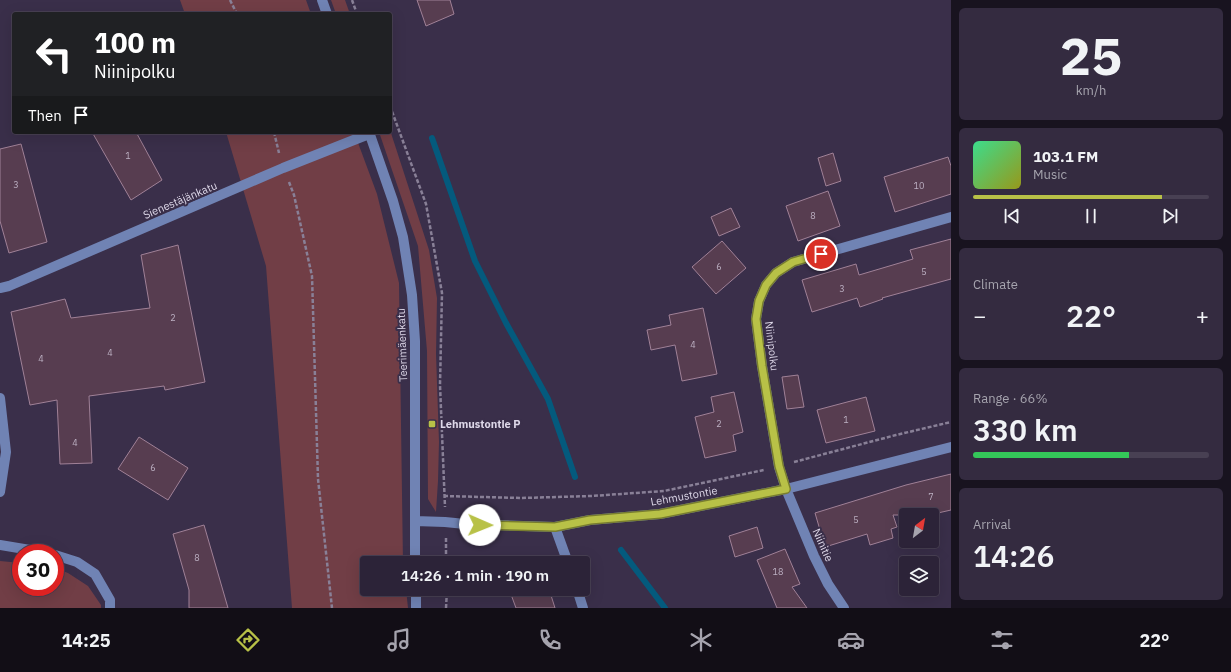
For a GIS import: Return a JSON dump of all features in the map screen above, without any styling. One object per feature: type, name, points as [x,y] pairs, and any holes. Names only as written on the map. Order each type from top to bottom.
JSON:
[{"type":"street","points":[[322,0],[326,12]]},
{"type":"street","name":"Sienestäjänkatu","points":[[0,288],[9,286],[283,168],[367,134]]},
{"type":"street","name":"Teerimäenkatu","points":[[369,134],[393,201],[403,237],[412,295],[415,341],[415,556]]},
{"type":"street","name":"Niinipolku","points":[[786,489],[779,466],[762,366],[756,319],[759,301],[766,285],[776,273],[793,262],[951,217]]},
{"type":"street","points":[[0,398],[6,452],[0,492]]},
{"type":"street","name":"Lehmustontie","points":[[415,521],[555,527],[590,520],[660,514],[786,489],[951,447]]},
{"type":"street","name":"Niinitie","points":[[786,489],[814,556],[828,584],[844,608]]},
{"type":"street","points":[[555,527],[565,556]]},
{"type":"street","points":[[0,545],[12,547]]},
{"type":"street","points":[[64,558],[78,562],[95,574],[110,600],[110,608]]},
{"type":"street","points":[[416,596],[416,608]]},
{"type":"street","points":[[579,596],[583,608]]},
{"type":"path","points":[[230,0],[236,12]]},
{"type":"path","points":[[352,0],[356,12]]},
{"type":"path","points":[[392,111],[426,204],[442,293],[440,385],[446,556]]},
{"type":"path","points":[[274,134],[283,168],[294,195],[312,276],[318,479],[332,608]]},
{"type":"path","points":[[444,496],[521,498],[592,496],[664,491],[779,466],[951,422]]},
{"type":"path","points":[[446,596],[446,608]]},
{"type":"shaded area","points":[[180,0],[306,0],[310,12],[184,12]]},
{"type":"shaded area","points":[[331,0],[345,0],[349,12],[335,12]]},
{"type":"shaded area","points":[[227,134],[355,134],[377,194],[399,283],[403,556],[360,556],[360,596],[407,596],[408,608],[292,608],[266,266]]},
{"type":"shaded area","points":[[380,134],[391,134],[429,250],[437,298],[436,354],[439,442],[436,512],[428,499],[427,351],[418,246]]},
{"type":"shaded area","points":[[0,561],[12,562],[12,596],[64,596],[64,571],[88,586],[101,605],[101,608],[0,608]]},
{"type":"building","points":[[417,0],[450,0],[454,14],[426,26]]},
{"type":"building","points":[[93,134],[137,134],[162,180],[131,200]]},
{"type":"building","points":[[21,144],[47,242],[9,253],[0,221],[0,149]]},
{"type":"building","points":[[833,153],[841,181],[826,186],[818,158]]},
{"type":"building","points":[[948,157],[951,166],[951,194],[895,212],[884,177]]},
{"type":"building","points":[[828,191],[840,226],[798,241],[786,206]]},
{"type":"building","points":[[731,208],[740,227],[719,236],[711,217]]},
{"type":"building","points":[[951,239],[951,279],[882,298],[883,299],[860,307],[857,298],[812,312],[802,280],[856,264],[859,275],[913,259],[910,250]]},
{"type":"building","points":[[722,241],[746,268],[716,294],[692,267]]},
{"type":"building","points":[[178,245],[205,382],[165,390],[164,386],[89,396],[92,463],[60,464],[57,400],[30,405],[11,312],[65,299],[71,318],[150,308],[141,255]]},
{"type":"building","points":[[703,308],[717,374],[682,381],[675,345],[651,350],[647,330],[671,325],[669,315]]},
{"type":"building","points":[[798,375],[804,407],[787,409],[782,377]]},
{"type":"building","points":[[734,392],[743,432],[733,435],[736,451],[705,458],[695,417],[714,412],[711,397]]},
{"type":"building","points":[[866,397],[875,431],[826,443],[817,410]]},
{"type":"building","points":[[139,437],[188,468],[168,500],[118,469]]},
{"type":"building","points":[[951,474],[951,510],[939,513],[939,508],[899,508],[899,515],[893,515],[897,527],[891,529],[893,538],[870,545],[867,534],[825,547],[815,513],[906,485]]},
{"type":"building","points":[[204,525],[228,608],[189,608],[189,590],[173,534]]},
{"type":"building","points":[[757,527],[763,548],[735,557],[729,536]]},
{"type":"building","points":[[785,549],[800,584],[792,587],[807,608],[777,608],[757,560]]},
{"type":"building","points":[[512,596],[551,596],[555,608],[516,608]]},
{"type":"waterway","points":[[432,138],[475,261],[506,323],[548,399],[575,477]]},
{"type":"waterway","points":[[621,550],[665,608]]},
{"type":"place","name":"Lehmustontie P","points":[[432,424]]},
{"type":"route","points":[[480,525],[555,527],[590,520],[660,514],[786,489],[779,466],[762,366],[756,319],[759,301],[766,285],[776,273],[793,262],[821,254]]}]
